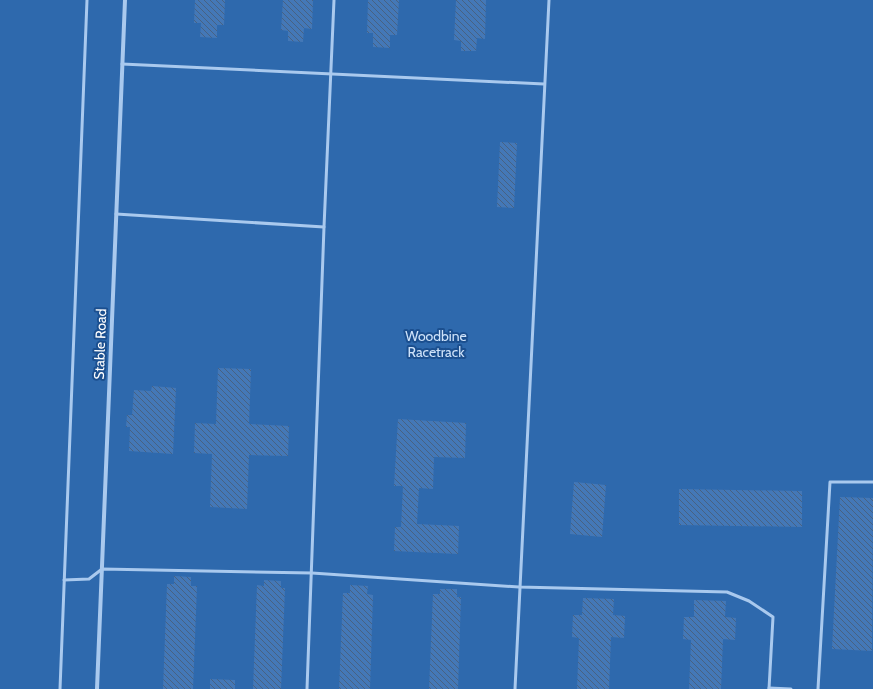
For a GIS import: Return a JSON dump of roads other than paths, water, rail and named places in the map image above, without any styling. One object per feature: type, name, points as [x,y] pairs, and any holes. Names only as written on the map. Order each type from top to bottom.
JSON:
[{"type":"street","name":"Stable Road","points":[[97,689],[125,0]]},
{"type":"lane","points":[[60,689],[87,0]]},
{"type":"lane","points":[[307,689],[334,0]]},
{"type":"lane","points":[[515,689],[549,0]]},
{"type":"lane","points":[[122,64],[544,84]]},
{"type":"lane","points":[[116,214],[324,227]]},
{"type":"lane","points":[[818,689],[830,482],[873,482]]},
{"type":"lane","points":[[64,580],[89,579],[102,569],[312,573],[519,587],[727,592],[749,601],[773,617],[769,689],[791,689]]},
{"type":"park label","name":"Woodbine Racetrack","points":[[436,344]]}]
